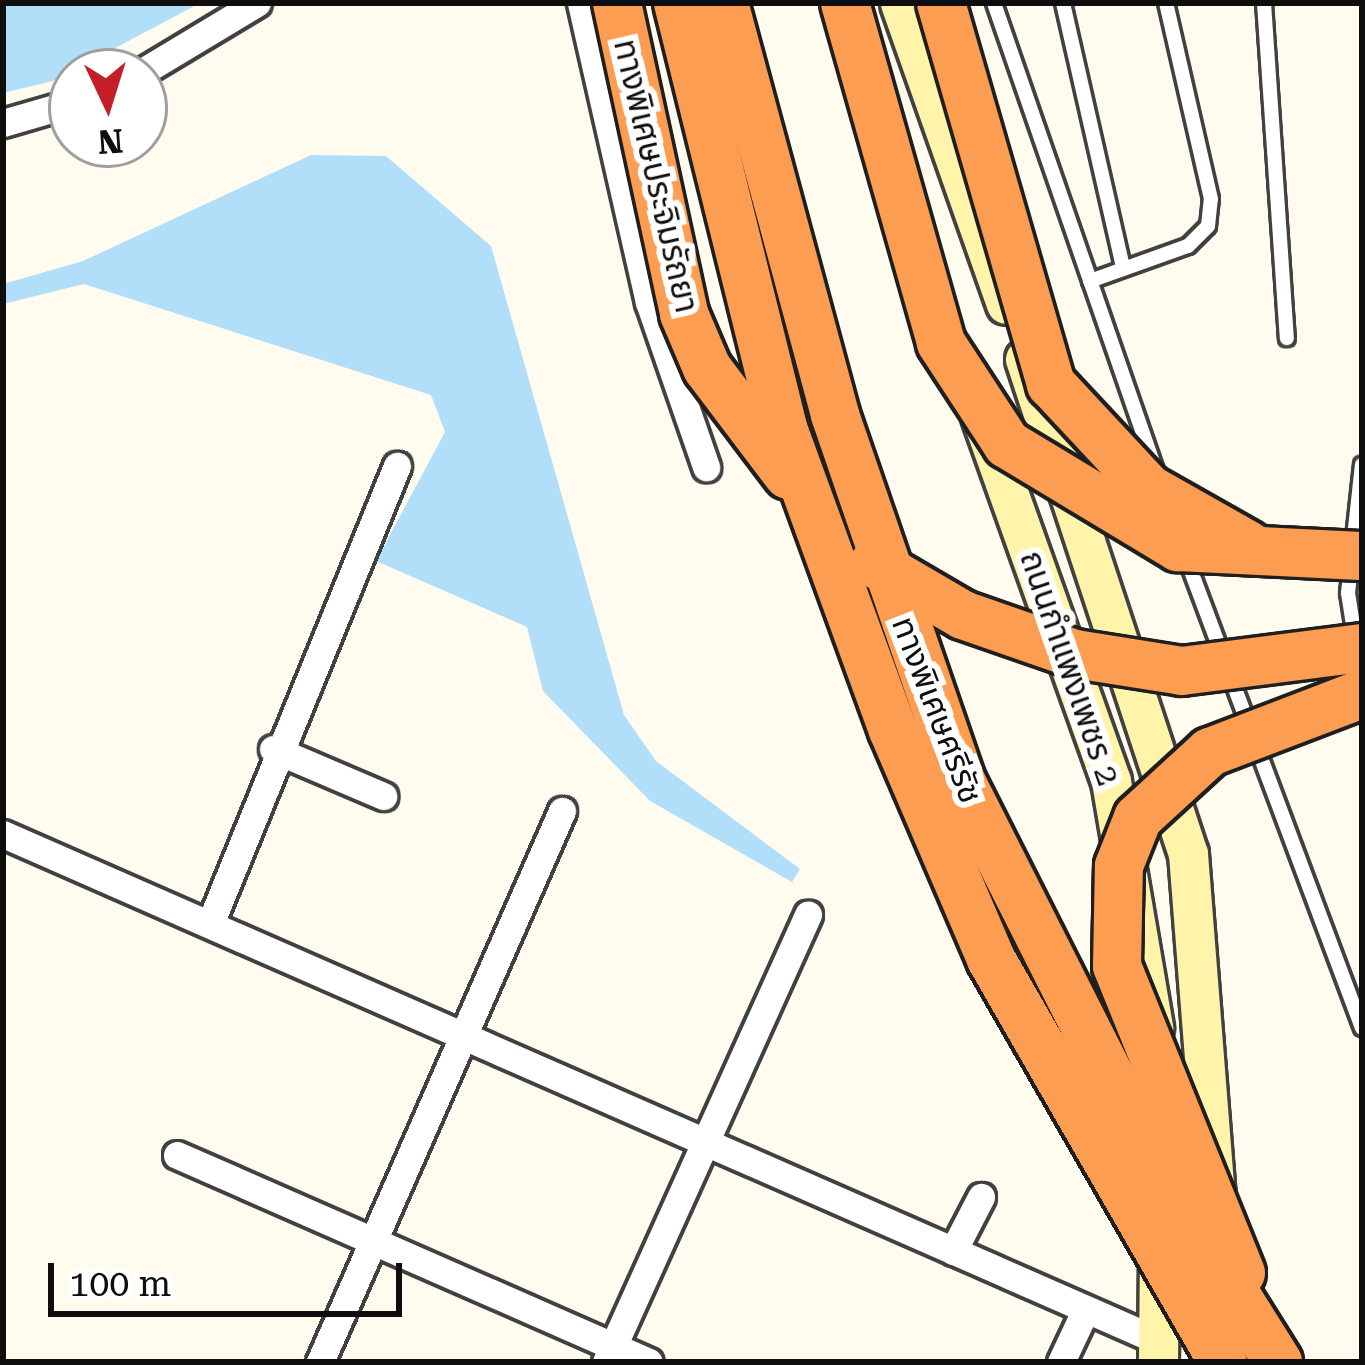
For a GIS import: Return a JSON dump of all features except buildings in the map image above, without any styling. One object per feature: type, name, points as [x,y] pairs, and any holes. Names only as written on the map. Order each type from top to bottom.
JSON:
[{"type":"highway","name":"ทางพิเศษประจิมรัถยา","points":[[617,3],[684,314],[707,368],[861,554],[963,615],[1075,654],[1182,670],[1362,648]]},
{"type":"highway","name":"ทางพิเศษศรีรัช","points":[[677,3],[783,428],[893,730],[991,959],[1246,1357]]},
{"type":"highway","name":"ทางพิเศษศรีรัช","points":[[724,3],[835,416],[961,781],[1157,1169],[1246,1357]]},
{"type":"highway","points":[[845,3],[914,264],[966,394],[1007,444],[1121,519],[1178,547],[1362,556]]},
{"type":"highway","points":[[941,3],[1051,384],[1149,488],[1264,554]]},
{"type":"highway","points":[[1246,1357],[1175,1086],[1118,966],[1114,893],[1132,830],[1176,777],[1246,735],[1362,694]]},
{"type":"main road","name":"ถนนกำแพงเพชร 2","points":[[834,3],[1121,821],[1161,1104],[1158,1351]]},
{"type":"main road","name":"ถนนกำแพงเพชร 2","points":[[900,3],[1177,809],[1246,1357]]},
{"type":"street","points":[[168,56],[257,3]]},
{"type":"street","points":[[581,3],[649,302],[706,467]]},
{"type":"street","points":[[3,123],[48,110]]},
{"type":"street","points":[[210,924],[273,749],[397,466]]},
{"type":"street","points":[[273,749],[383,796]]},
{"type":"street","points":[[320,1362],[562,812]]},
{"type":"street","points":[[3,834],[463,1031],[1085,1311],[1158,1351]]},
{"type":"street","points":[[610,1354],[808,914]]},
{"type":"street","points":[[177,1155],[373,1236],[610,1354],[649,1362]]},
{"type":"street","points":[[953,1251],[981,1196]]},
{"type":"street","points":[[1061,1362],[1085,1311]]},
{"type":"lane","points":[[994,3],[1271,805],[1362,1028]]},
{"type":"lane","points":[[1063,3],[1123,268]]},
{"type":"lane","points":[[1090,281],[1188,246],[1208,226],[1211,199],[1166,3]]},
{"type":"lane","points":[[1264,3],[1287,338]]},
{"type":"lane","points":[[1362,465],[1348,593],[1362,666]]},
{"type":"water","points":[[3,3],[200,3],[115,48],[48,48],[48,82],[3,93]]},
{"type":"water","points":[[311,155],[386,156],[491,246],[624,715],[656,761],[800,869],[792,882],[650,801],[543,691],[527,627],[376,561],[445,432],[431,395],[84,284],[3,304],[3,284],[83,261]]}]
